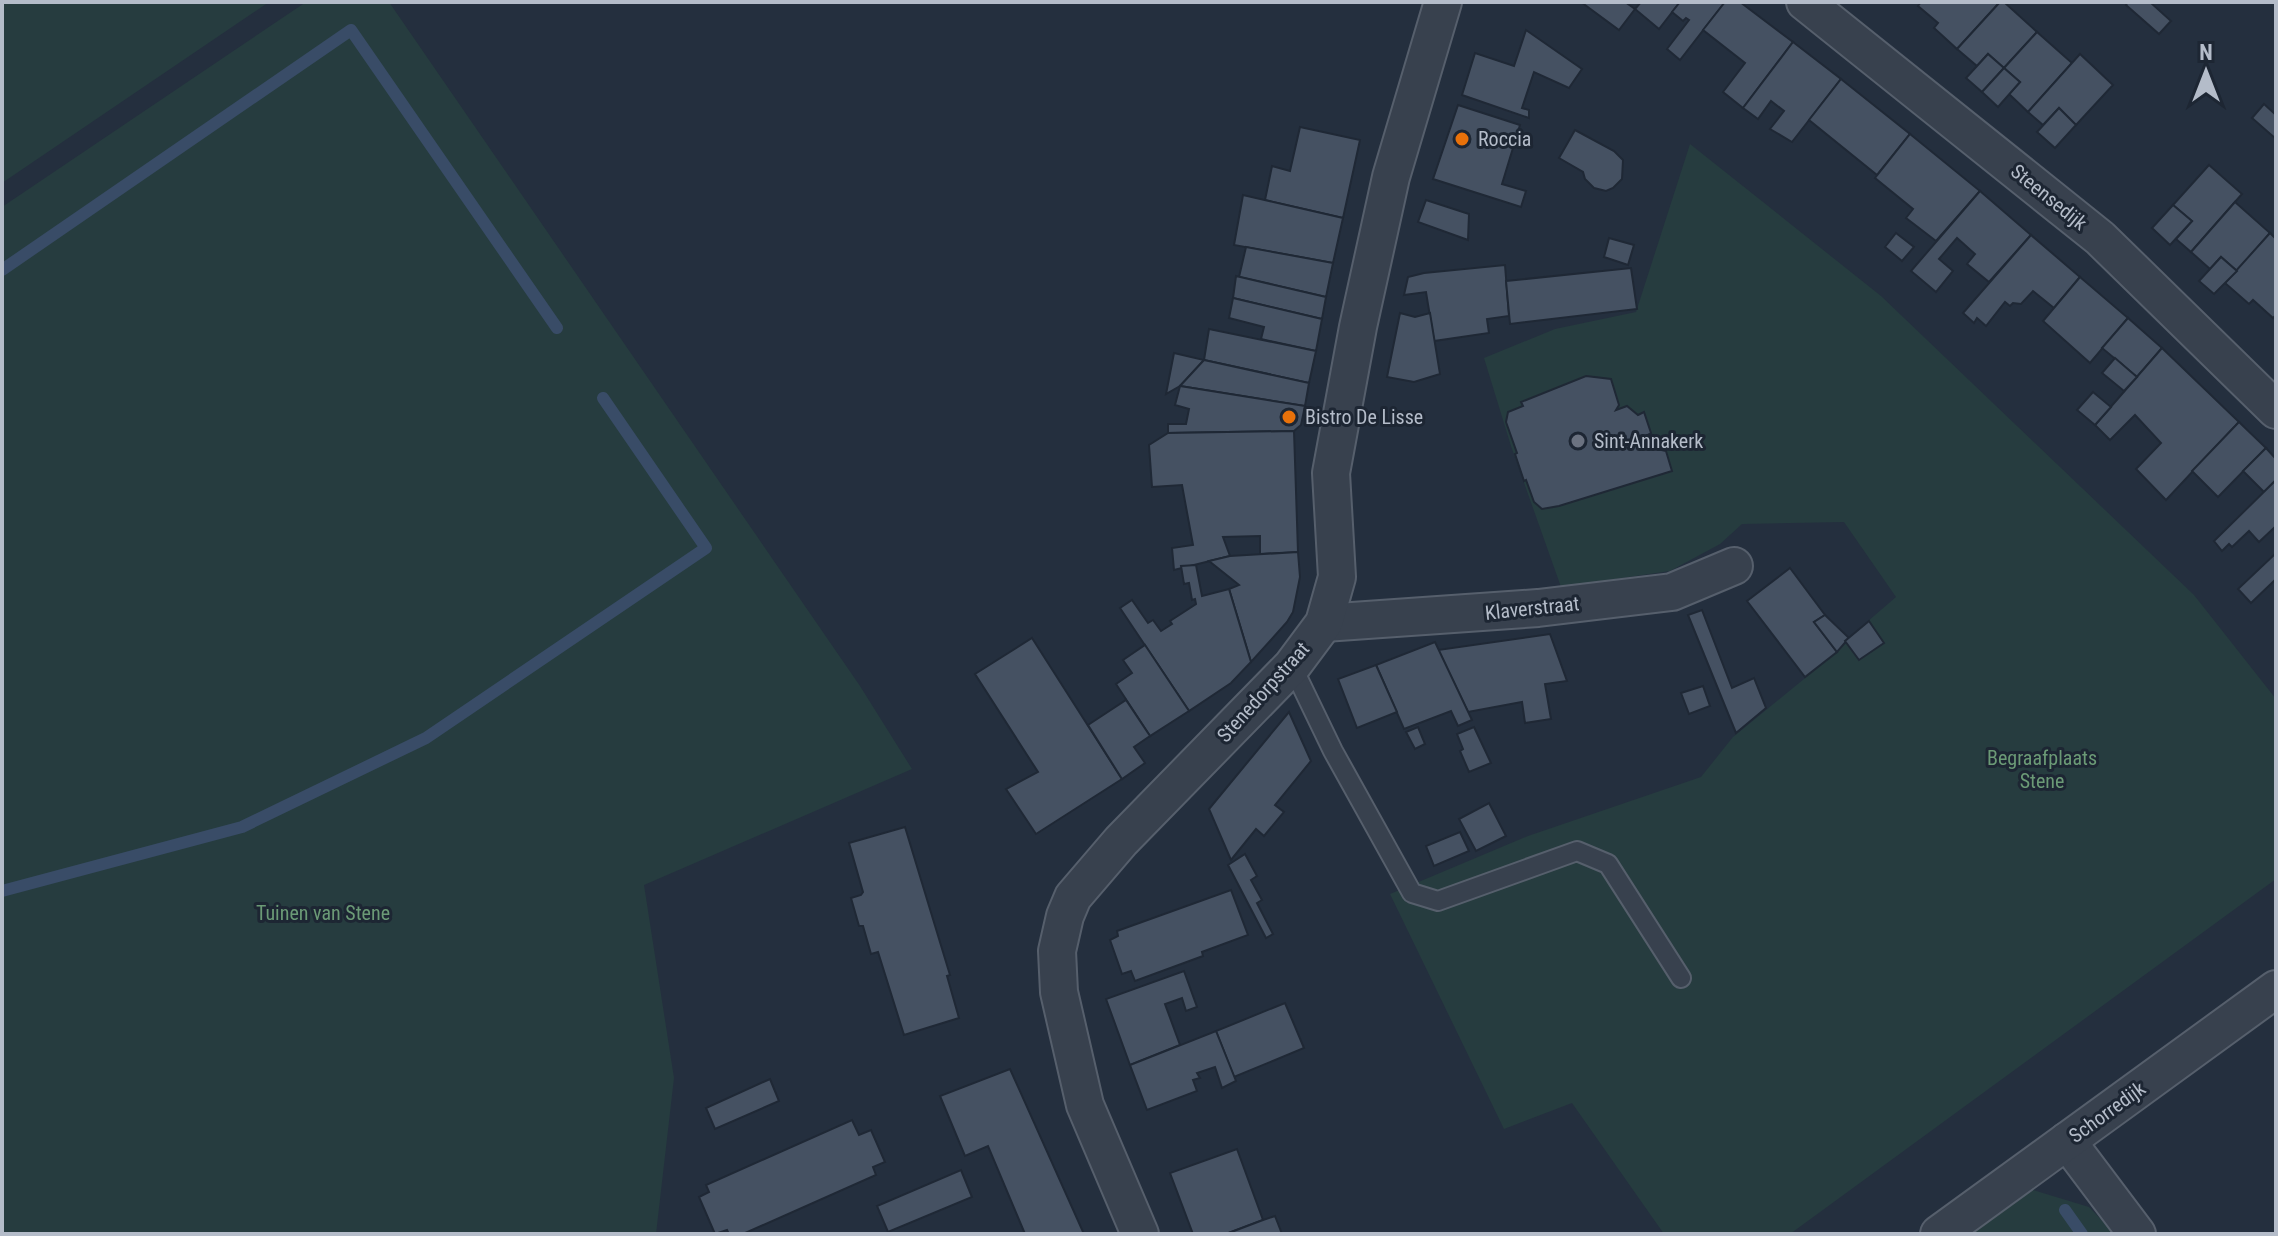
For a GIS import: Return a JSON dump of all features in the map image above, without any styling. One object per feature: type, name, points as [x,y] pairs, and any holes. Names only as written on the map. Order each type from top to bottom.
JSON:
[{"type":"street","name":"Stenedorpstraat","points":[[1140,1234],[1085,1105],[1059,992],[1057,951],[1065,916],[1073,897],[1121,841],[1292,666],[1324,623],[1337,577],[1331,473],[1358,327],[1391,177],[1443,2]]},
{"type":"street","name":"Steensedijk","points":[[1805,2],[2100,238],[2276,410]]},
{"type":"street","name":"Klaverstraat","points":[[1324,623],[1522,610],[1672,592],[1734,566]]},
{"type":"street","name":"Schorredijk","points":[[1939,1234],[2276,989]]},
{"type":"street","points":[[2067,1141],[2137,1234]]},
{"type":"lane","points":[[1292,666],[1333,751],[1412,893],[1438,901],[1577,851],[1608,864],[1681,978]]},
{"type":"green space","points":[[2,2],[269,2],[2,183]]},
{"type":"green space","name":"Tuinen van Stene","points":[[306,2],[389,2],[860,686],[912,769],[644,885],[674,1078],[656,1234],[2,1234],[2,207]]},
{"type":"green space","name":"Begraafplaats Stene","points":[[1690,144],[1881,296],[2194,595],[2276,699],[2276,879],[1790,1234],[1664,1234],[1572,1103],[1504,1129],[1390,894],[1528,836],[1701,777],[1733,737],[1837,652],[1845,641],[1896,597],[1844,522],[1742,524],[1720,544],[1670,571],[1561,587],[1511,446],[1484,358],[1555,329],[1636,312]]},
{"type":"green space","points":[[2033,1190],[2089,1207],[2115,1234],[1972,1234]]},
{"type":"building","points":[[1581,2],[1625,2],[1635,9],[1619,30]]},
{"type":"building","points":[[1641,2],[1680,2],[1659,29],[1635,9]]},
{"type":"building","points":[[1680,2],[1725,2],[1680,60],[1667,49],[1689,20],[1686,18],[1683,21],[1672,12]]},
{"type":"building","points":[[1725,2],[1740,2],[1793,42],[1743,108],[1723,92],[1745,63],[1703,30]]},
{"type":"building","points":[[1921,2],[2000,2],[1957,49],[1934,28],[1938,23],[1918,6]]},
{"type":"building","points":[[2000,2],[2004,2],[2037,32],[2004,68],[1988,54],[1977,66],[1957,49]]},
{"type":"building","points":[[2128,2],[2150,2],[2171,21],[2159,34],[2126,5]]},
{"type":"building","points":[[1526,30],[1582,69],[1569,88],[1534,72],[1522,108],[1529,110],[1529,118],[1462,95],[1475,53],[1514,66]]},
{"type":"building","points":[[2037,32],[2072,63],[2028,112],[2009,94],[2020,82],[2004,68]]},
{"type":"building","points":[[1793,42],[1841,79],[1792,142],[1770,129],[1784,111],[1771,101],[1758,119],[1743,108]]},
{"type":"building","points":[[1988,54],[2004,68],[1982,92],[1966,78]]},
{"type":"building","points":[[2080,54],[2113,85],[2076,125],[2059,108],[2043,125],[2028,112]]},
{"type":"building","points":[[2004,68],[2020,82],[1998,107],[1982,92]]},
{"type":"building","points":[[1841,79],[1910,134],[1877,175],[1809,120]]},
{"type":"building","points":[[2264,104],[2276,115],[2276,139],[2252,118]]},
{"type":"building","points":[[1458,105],[1520,125],[1502,184],[1526,191],[1521,207],[1433,179]]},
{"type":"building","points":[[2059,108],[2076,125],[2055,148],[2037,132]]},
{"type":"building","points":[[1300,127],[1360,140],[1343,218],[1265,200],[1272,166],[1290,171]]},
{"type":"building","points":[[1575,130],[1614,151],[1623,160],[1622,179],[1613,188],[1606,191],[1594,188],[1583,172],[1559,158]]},
{"type":"building","points":[[1910,134],[1980,191],[1936,241],[1906,218],[1913,209],[1875,178]]},
{"type":"building","points":[[2209,165],[2242,194],[2191,252],[2176,239],[2192,221],[2173,205]]},
{"type":"building","points":[[1980,191],[2031,235],[1989,282],[1967,264],[1975,254],[1957,238],[1939,259],[1953,271],[1936,292],[1911,271]]},
{"type":"building","points":[[1243,195],[1343,218],[1333,263],[1234,245]]},
{"type":"building","points":[[1426,200],[1469,214],[1468,240],[1418,222]]},
{"type":"building","points":[[2235,202],[2270,233],[2237,271],[2221,257],[2210,269],[2191,252]]},
{"type":"building","points":[[2173,205],[2192,221],[2170,245],[2152,228]]},
{"type":"building","points":[[1896,233],[1914,247],[1902,261],[1885,247]]},
{"type":"building","points":[[2270,233],[2276,239],[2276,315],[2273,318],[2253,300],[2249,304],[2225,283]]},
{"type":"building","points":[[2031,235],[2080,277],[2054,308],[2033,291],[2021,304],[2013,303],[2010,306],[2005,302],[1986,326],[1977,318],[1974,323],[1963,313]]},
{"type":"building","points":[[1609,238],[1634,245],[1628,265],[1604,257]]},
{"type":"building","points":[[1246,247],[1333,263],[1326,297],[1239,277]]},
{"type":"building","points":[[2221,257],[2237,271],[2214,294],[2199,281]]},
{"type":"building","points":[[1505,265],[1509,316],[1487,319],[1489,333],[1434,341],[1426,292],[1404,295],[1408,277]]},
{"type":"building","points":[[1631,268],[1637,309],[1510,324],[1506,281]]},
{"type":"building","points":[[1236,276],[1326,297],[1322,319],[1233,298]]},
{"type":"building","points":[[2080,277],[2128,318],[2090,363],[2043,321]]},
{"type":"building","points":[[1233,298],[1322,319],[1316,351],[1261,339],[1264,327],[1229,318]]},
{"type":"building","points":[[1400,313],[1415,317],[1430,313],[1440,374],[1414,382],[1387,377]]},
{"type":"building","points":[[2128,318],[2162,348],[2137,377],[2102,348]]},
{"type":"building","points":[[1209,329],[1316,351],[1309,383],[1204,360]]},
{"type":"building","points":[[2162,348],[2239,422],[2166,500],[2136,469],[2161,443],[2135,415],[2110,440],[2095,425]]},
{"type":"building","points":[[1174,353],[1204,360],[1180,386],[1166,394]]},
{"type":"building","points":[[2115,358],[2137,377],[2124,391],[2102,373]]},
{"type":"building","points":[[1204,360],[1309,383],[1305,406],[1180,386]]},
{"type":"building","name":"Sint-Annakerk","points":[[1586,376],[1611,379],[1619,405],[1616,410],[1627,406],[1638,415],[1644,412],[1651,433],[1646,436],[1643,446],[1666,451],[1672,471],[1542,509],[1534,502],[1524,481],[1506,422],[1508,412],[1523,406],[1521,402]]},
{"type":"building","points":[[1180,386],[1305,406],[1301,425],[1294,431],[1168,433],[1168,424],[1186,424],[1189,409],[1175,405]]},
{"type":"building","points":[[2093,392],[2111,407],[2095,425],[2077,410]]},
{"type":"building","points":[[2239,422],[2266,448],[2218,497],[2192,471]]},
{"type":"building","points":[[1294,431],[1298,552],[1260,554],[1260,536],[1223,537],[1230,556],[1174,570],[1172,548],[1193,545],[1182,485],[1152,487],[1149,445],[1168,433]]},
{"type":"building","points":[[2266,448],[2276,459],[2276,480],[2264,492],[2243,471]]},
{"type":"building","points":[[2276,480],[2276,526],[2259,542],[2249,531],[2232,547],[2229,544],[2222,551],[2214,541]]},
{"type":"building","points":[[1298,552],[1300,577],[1293,612],[1251,662],[1229,589],[1239,585],[1209,561],[1230,556]]},
{"type":"building","points":[[2276,553],[2276,579],[2251,603],[2238,589]]},
{"type":"building","points":[[1196,565],[1202,596],[1229,589],[1251,662],[1231,683],[1189,711],[1120,608],[1132,600],[1148,623],[1153,620],[1161,631],[1172,624],[1170,621],[1196,604],[1195,599],[1192,600],[1189,583],[1184,584],[1181,566]]},
{"type":"building","points":[[1790,568],[1825,615],[1814,622],[1837,652],[1805,677],[1747,601]]},
{"type":"building","points":[[1702,610],[1732,688],[1754,678],[1766,708],[1736,733],[1688,615]]},
{"type":"building","points":[[1825,615],[1849,638],[1837,652],[1814,622]]},
{"type":"building","points":[[1869,621],[1884,643],[1859,660],[1845,641]]},
{"type":"building","points":[[1550,634],[1567,681],[1545,684],[1551,719],[1525,723],[1522,702],[1468,712],[1438,650]]},
{"type":"building","points":[[1032,638],[1122,779],[1036,834],[1006,789],[1038,772],[975,674]]},
{"type":"building","points":[[1435,642],[1472,720],[1458,726],[1451,711],[1404,729],[1376,665]]},
{"type":"building","points":[[1145,645],[1189,711],[1150,736],[1116,684],[1132,673],[1123,660]]},
{"type":"building","points":[[1376,665],[1397,712],[1357,728],[1338,679]]},
{"type":"building","points":[[1703,686],[1710,706],[1689,714],[1681,693]]},
{"type":"building","points":[[1126,700],[1150,736],[1134,747],[1145,763],[1122,779],[1088,725]]},
{"type":"building","points":[[1289,712],[1311,761],[1275,805],[1284,812],[1264,836],[1256,829],[1231,860],[1209,809]]},
{"type":"building","points":[[1418,727],[1425,744],[1415,749],[1406,732]]},
{"type":"building","points":[[1474,727],[1491,763],[1469,772],[1457,734]]},
{"type":"building","points":[[1489,803],[1506,836],[1476,851],[1459,819]]},
{"type":"building","points":[[905,827],[950,975],[947,976],[959,1018],[904,1035],[878,952],[871,954],[863,926],[859,926],[851,898],[863,892],[849,843]]},
{"type":"building","points":[[1460,832],[1469,851],[1434,866],[1426,846]]},
{"type":"building","points":[[1245,854],[1257,876],[1251,880],[1262,900],[1257,903],[1273,934],[1266,938],[1228,865]]},
{"type":"building","points":[[1231,890],[1248,935],[1202,952],[1203,956],[1135,981],[1131,971],[1122,974],[1110,940],[1118,936],[1117,931]]},
{"type":"building","points":[[1184,971],[1197,1007],[1186,1011],[1182,998],[1165,1004],[1180,1045],[1130,1065],[1106,999]]},
{"type":"building","points":[[1285,1003],[1304,1048],[1234,1077],[1216,1031]]},
{"type":"building","points":[[1216,1031],[1236,1081],[1222,1088],[1215,1067],[1197,1073],[1200,1078],[1193,1080],[1197,1091],[1147,1110],[1130,1065]]},
{"type":"building","points":[[1010,1069],[1084,1234],[1025,1234],[988,1146],[965,1156],[940,1096]]},
{"type":"building","points":[[770,1079],[779,1101],[715,1129],[706,1108]]},
{"type":"building","points":[[852,1120],[859,1135],[871,1130],[885,1162],[873,1167],[876,1175],[743,1234],[729,1234],[727,1230],[715,1234],[699,1197],[709,1192],[706,1185]]},
{"type":"building","points":[[1237,1149],[1263,1220],[1226,1234],[1193,1234],[1170,1173]]},
{"type":"building","points":[[961,1170],[972,1197],[888,1232],[877,1206]]},
{"type":"building","points":[[1275,1216],[1282,1234],[1226,1234],[1263,1220]]},
{"type":"waterway","points":[[2,270],[351,30],[557,328]]},
{"type":"waterway","points":[[2,891],[242,827],[426,738],[706,548],[603,398]]},
{"type":"waterway","points":[[2065,1210],[2082,1234]]},
{"type":"place","name":"Roccia","points":[[1462,139]]},
{"type":"place","name":"Bistro De Lisse","points":[[1289,417]]},
{"type":"place","name":"Sint-Annakerk","points":[[1578,441]]}]
